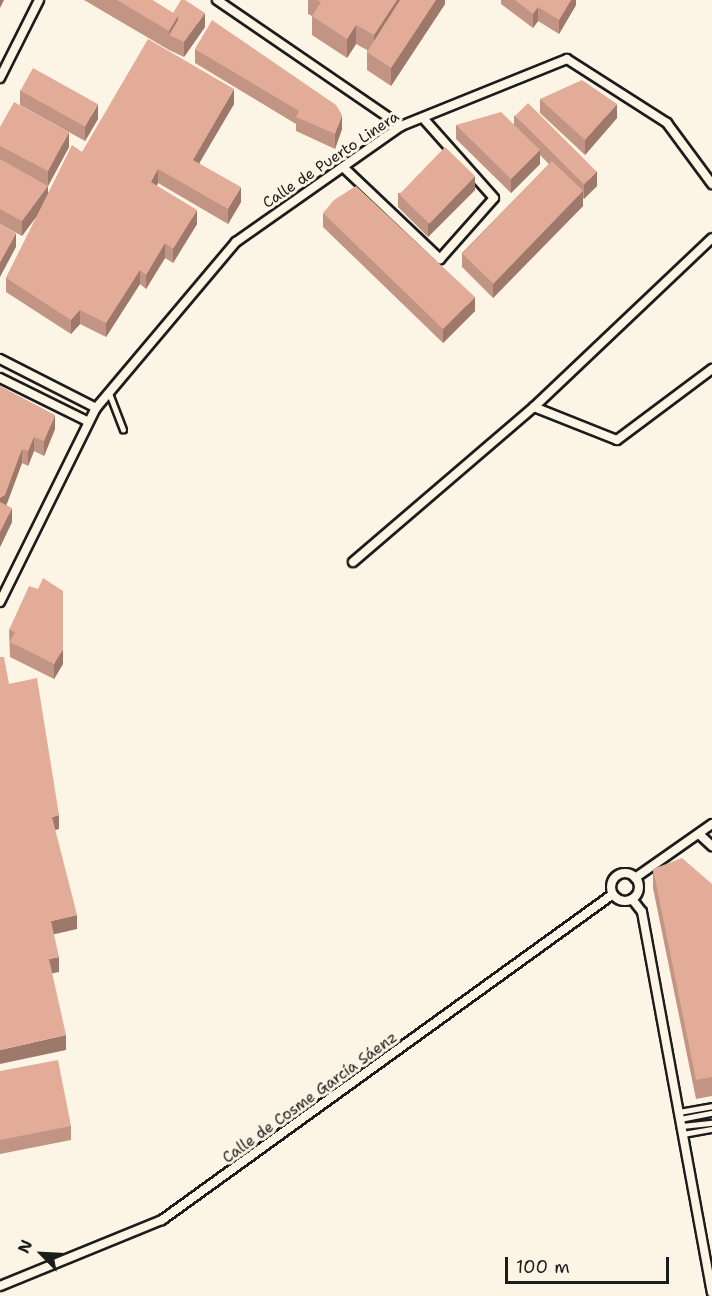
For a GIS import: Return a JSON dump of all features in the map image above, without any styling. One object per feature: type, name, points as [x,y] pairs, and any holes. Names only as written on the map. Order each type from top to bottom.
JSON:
[{"type":"street","points":[[0,78],[39,0]]},
{"type":"street","points":[[217,0],[401,126]]},
{"type":"street","name":"Calle de Puerto Linera","points":[[0,602],[87,421],[109,392],[236,242],[401,126],[567,59],[667,123],[712,184]]},
{"type":"street","points":[[343,167],[440,259],[494,198],[423,118]]},
{"type":"street","points":[[353,562],[534,407],[712,238]]},
{"type":"street","points":[[0,359],[96,408]]},
{"type":"street","points":[[534,407],[617,440],[712,369]]},
{"type":"street","points":[[0,378],[87,421]]},
{"type":"street","points":[[632,899],[639,888],[635,878],[712,824]]},
{"type":"street","points":[[699,834],[712,846]]},
{"type":"street","name":"Calle de Cosme García Sáenz","points":[[0,1286],[162,1220],[613,894],[616,877],[635,878]]},
{"type":"street","points":[[613,894],[632,899],[642,912],[712,1293]]},
{"type":"street","points":[[0,1279],[9,1282]]},
{"type":"lane","points":[[109,392],[123,429]]},
{"type":"lane","points":[[681,1123],[712,1106]]},
{"type":"lane","points":[[681,1123],[712,1113]]},
{"type":"lane","points":[[681,1123],[712,1123]]},
{"type":"lane","points":[[681,1123],[712,1130]]},
{"type":"building","points":[[117,0],[152,0],[178,16],[169,31]]},
{"type":"building","points":[[181,0],[185,0],[205,13],[184,42],[169,35],[178,20],[178,16],[173,13]]},
{"type":"building","points":[[317,0],[397,0],[374,35],[356,25],[347,39],[312,16],[321,2]]},
{"type":"building","points":[[400,0],[436,0],[391,68],[367,52]]},
{"type":"building","points":[[515,0],[571,0],[559,20],[538,7],[533,14]]},
{"type":"building","points":[[212,20],[336,105],[342,115],[335,134],[296,117],[299,111],[195,49]]},
{"type":"building","points":[[148,39],[234,89],[193,160],[241,187],[228,209],[158,169],[151,182],[197,210],[173,249],[165,243],[146,275],[140,270],[106,323],[80,310],[71,320],[6,278],[72,145],[82,152]]},
{"type":"building","points":[[33,68],[98,104],[85,127],[20,91]]},
{"type":"building","points":[[582,80],[617,104],[585,140],[540,99]]},
{"type":"building","points":[[14,102],[69,132],[48,171],[0,146],[0,127]]},
{"type":"building","points":[[528,103],[597,172],[584,184],[515,116]]},
{"type":"building","points":[[501,112],[540,150],[511,179],[456,125]]},
{"type":"building","points":[[445,147],[475,176],[429,224],[399,194]]},
{"type":"building","points":[[0,159],[48,186],[22,221],[0,209]]},
{"type":"building","points":[[552,161],[583,191],[493,284],[462,254]]},
{"type":"building","points":[[356,186],[475,297],[443,329],[323,213],[334,200]]},
{"type":"building","points":[[0,224],[16,233],[0,262]]},
{"type":"building","points":[[0,386],[55,415],[44,441],[34,437],[28,451],[22,449],[5,495],[0,498]]},
{"type":"building","points":[[0,502],[12,508],[0,532]]},
{"type":"building","points":[[43,578],[63,591],[63,649],[54,664],[10,642],[15,632],[9,630],[29,586],[38,589]]},
{"type":"building","points":[[0,657],[4,657],[9,684],[37,678],[59,815],[52,817],[77,915],[51,921],[59,957],[49,959],[66,1035],[0,1050]]},
{"type":"building","points":[[682,858],[712,884],[712,1077],[696,1080],[653,869]]},
{"type":"building","points":[[58,1060],[71,1126],[0,1140],[0,1071]]}]
